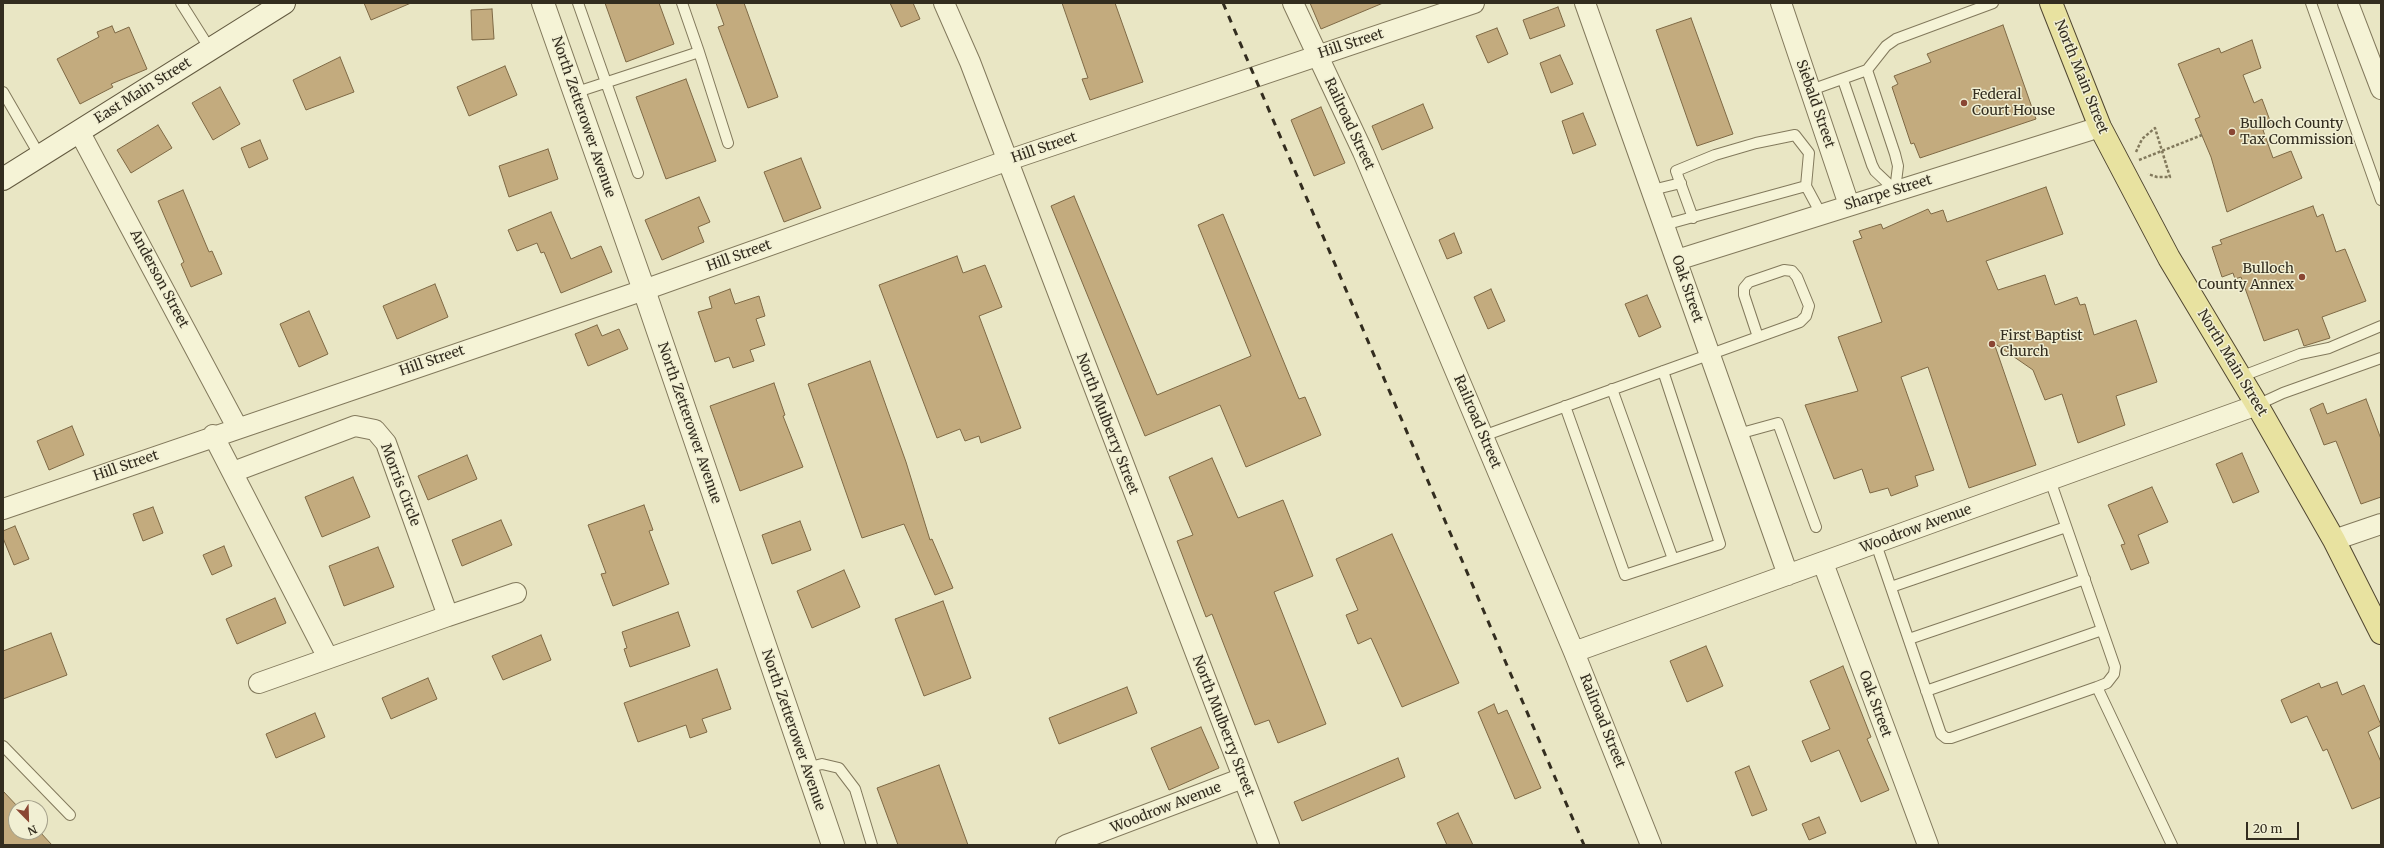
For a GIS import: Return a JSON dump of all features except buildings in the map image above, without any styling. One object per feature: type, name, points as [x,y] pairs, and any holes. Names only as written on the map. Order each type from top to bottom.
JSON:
[{"type":"main road","name":"North Main Street","points":[[2051,3],[2100,127],[2128,160],[2169,258],[2257,405],[2334,540],[2381,633]]},
{"type":"street","name":"East Main Street","points":[[3,179],[284,3]]},
{"type":"street","name":"North Zetterower Avenue","points":[[543,3],[644,290],[832,845]]},
{"type":"street","name":"North Mulberry Street","points":[[944,3],[970,62],[1006,161],[1269,845]]},
{"type":"street","name":"Railroad Street","points":[[1293,3],[1363,152],[1574,652],[1651,845]]},
{"type":"street","name":"Hill Street","points":[[3,509],[213,435],[644,290],[1006,161],[1474,3]]},
{"type":"street","name":"Oak Street","points":[[1585,3],[1788,575]]},
{"type":"street","name":"Siebald Street","points":[[1781,3],[1849,205]]},
{"type":"street","points":[[2348,3],[2381,89]]},
{"type":"street","name":"Sharpe Street","points":[[1677,260],[1758,236],[1895,190],[2100,127]]},
{"type":"street","name":"Anderson Street","points":[[79,131],[238,427]]},
{"type":"street","name":"Woodrow Avenue","points":[[1574,652],[2257,405]]},
{"type":"street","name":"Morris Circle","points":[[233,472],[355,426],[375,430],[386,443],[448,616]]},
{"type":"street","points":[[213,435],[328,658]]},
{"type":"street","points":[[2334,540],[2381,524]]},
{"type":"street","name":"Oak Street","points":[[1823,563],[1928,845]]},
{"type":"street","points":[[259,683],[516,592]]},
{"type":"street","name":"Woodrow Avenue","points":[[1066,845],[1243,778]]},
{"type":"lane","points":[[181,3],[210,49]]},
{"type":"lane","points":[[578,3],[638,173]]},
{"type":"lane","points":[[682,3],[728,143]]},
{"type":"lane","points":[[1811,90],[1843,80],[1866,70],[1886,46],[1896,39],[1993,3]]},
{"type":"lane","points":[[2310,3],[2378,181],[2381,200]]},
{"type":"lane","points":[[574,94],[699,52]]},
{"type":"lane","points":[[1866,70],[1898,166],[1895,190]]},
{"type":"lane","points":[[1843,80],[1872,165],[1875,171],[1895,190]]},
{"type":"lane","points":[[3,92],[40,156]]},
{"type":"lane","points":[[1693,218],[1676,171],[1756,143],[1795,135],[1809,153],[1806,186],[1822,214]]},
{"type":"lane","points":[[1652,190],[1681,183]]},
{"type":"lane","points":[[1664,225],[1806,186]]},
{"type":"lane","points":[[1483,436],[1800,322],[1806,316],[1809,306],[1797,277],[1792,271],[1784,270],[1749,282],[1744,288],[1744,295],[1758,337]]},
{"type":"lane","points":[[2240,376],[2300,354],[2329,348],[2381,326]]},
{"type":"lane","points":[[2257,405],[2283,393],[2381,358]]},
{"type":"lane","points":[[1565,406],[1625,575],[1720,544],[1663,371]]},
{"type":"lane","points":[[1612,389],[1673,559]]},
{"type":"lane","points":[[1738,434],[1778,423],[1816,527]]},
{"type":"lane","points":[[1876,544],[1941,734],[1946,738],[1951,738],[2097,687],[2107,683],[2114,674],[2115,667],[2050,480]]},
{"type":"lane","points":[[1891,587],[2066,527]]},
{"type":"lane","points":[[1909,639],[2085,579]]},
{"type":"lane","points":[[1926,691],[2102,630]]},
{"type":"lane","points":[[2097,687],[2172,845]]},
{"type":"lane","points":[[3,746],[70,815]]},
{"type":"lane","points":[[806,768],[822,764],[839,768],[855,789],[872,845]]},
{"type":"path","points":[[2128,160],[2142,139],[2155,128],[2161,152],[2170,176],[2157,177],[2147,174]]},
{"type":"path","points":[[2128,160],[2161,152],[2202,135]]},
{"type":"railway","points":[[1223,3],[1584,845]]},
{"type":"place","name":"Federal Court House","points":[[1964,103]]},
{"type":"place","name":"Bulloch County Tax Commission","points":[[2232,132]]},
{"type":"place","name":"Bulloch County Annex","points":[[2302,277]]},
{"type":"place","name":"First Baptist Church","points":[[1992,344]]}]
